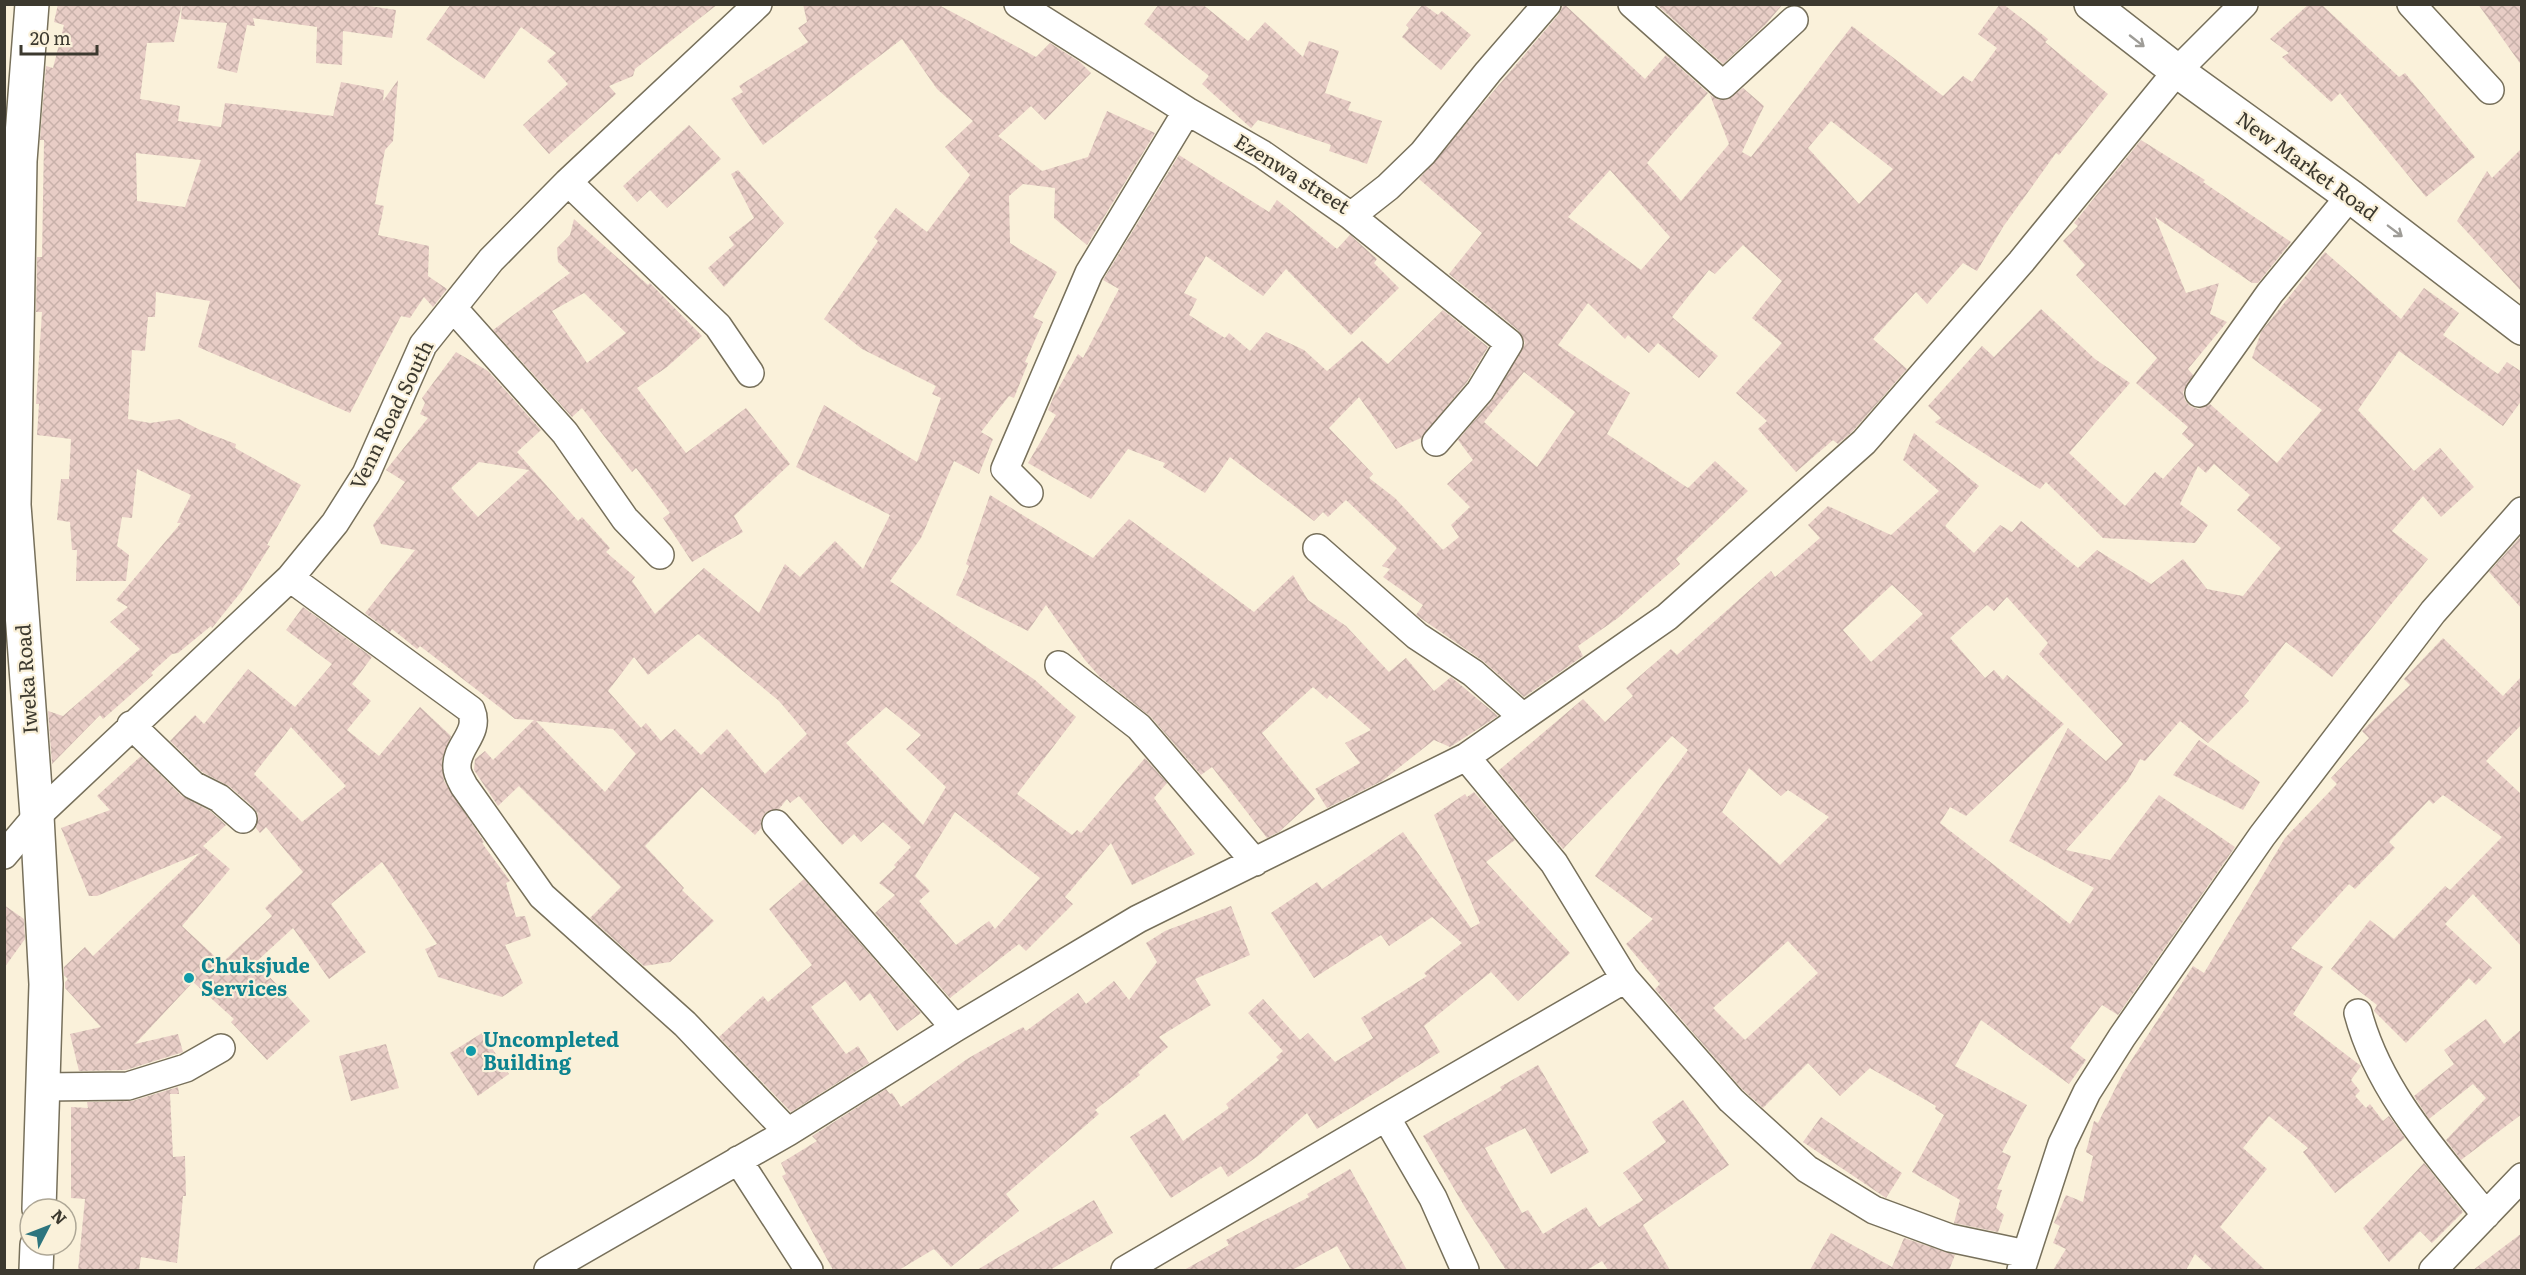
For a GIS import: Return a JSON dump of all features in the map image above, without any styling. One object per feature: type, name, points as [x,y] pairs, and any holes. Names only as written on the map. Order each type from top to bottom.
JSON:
[{"type":"main road","name":"Iweka Road","points":[[32,4],[20,160],[14,505],[37,816],[46,984],[39,1197]]},
{"type":"main road","name":"New Market Road","points":[[2091,4],[2176,71],[2350,196],[2522,328]]},
{"type":"street","name":"Venn Road South","points":[[4,855],[37,816],[131,725],[290,578],[335,523],[366,474],[423,345],[491,260],[568,182],[758,4]]},
{"type":"street","name":"Ezenwa street","points":[[1018,4],[1187,111],[1263,154],[1351,216],[1388,187],[1423,153],[1488,72],[1547,4]]},
{"type":"street","points":[[1632,4],[1723,85],[1794,20]]},
{"type":"street","points":[[548,1270],[788,1132],[955,1028],[1138,919],[1466,757],[1667,617],[1864,442],[2021,262],[2176,71],[2244,4]]},
{"type":"street","points":[[2411,4],[2490,90]]},
{"type":"street","points":[[1029,493],[1005,469],[1089,273],[1187,111]]},
{"type":"street","points":[[568,182],[718,326],[750,373]]},
{"type":"street","points":[[2199,393],[2270,293],[2350,196]]},
{"type":"street","points":[[1351,216],[1509,343],[1480,391],[1436,442]]},
{"type":"street","points":[[453,308],[566,433],[625,519],[660,555]]},
{"type":"street","points":[[1466,757],[1554,863],[1625,979],[1731,1100],[1807,1169],[1874,1210],[2023,1262],[2062,1144],[2087,1092],[2122,1037],[2262,836],[2433,612],[2522,511]]},
{"type":"street","points":[[1317,548],[1417,636],[1473,673],[1523,717]]},
{"type":"street","points":[[290,578],[471,710],[475,724],[457,761],[457,770],[464,786],[542,896],[685,1024],[788,1132]]},
{"type":"street","points":[[1059,665],[1139,727],[1255,862]]},
{"type":"street","points":[[131,725],[193,785],[219,798],[243,819]]},
{"type":"street","points":[[776,824],[955,1028]]},
{"type":"street","points":[[1125,1270],[1625,979]]},
{"type":"street","points":[[2358,1013],[2363,1032],[2404,1114],[2486,1215]]},
{"type":"street","points":[[44,1087],[128,1086],[186,1068],[221,1048]]},
{"type":"street","points":[[1386,1117],[1433,1198],[1465,1270]]},
{"type":"street","points":[[738,1160],[809,1270]]},
{"type":"street","points":[[2433,1270],[2522,1178]]},
{"type":"building","points":[[58,4],[182,4],[174,42],[147,43],[140,99],[180,106],[178,121],[221,127],[225,103],[333,116],[341,82],[384,90],[383,101],[398,80],[393,141],[385,150],[375,204],[384,206],[378,235],[429,246],[428,276],[447,289],[433,307],[424,297],[410,318],[401,316],[350,413],[198,347],[210,301],[156,292],[155,317],[148,317],[145,351],[132,350],[128,419],[150,423],[179,419],[236,444],[235,448],[301,485],[267,545],[270,546],[241,592],[212,628],[211,626],[178,653],[172,654],[151,673],[153,675],[103,719],[100,715],[52,764],[48,711],[63,716],[140,649],[110,622],[128,607],[116,600],[181,523],[177,523],[191,495],[137,469],[132,518],[122,517],[117,546],[129,555],[126,581],[76,581],[77,550],[72,550],[70,522],[57,520],[61,479],[69,479],[71,439],[37,435],[39,404],[36,404],[42,312],[36,312],[37,257],[42,257],[44,140],[40,140],[46,66],[53,68],[64,25],[54,22]],"holes":[[[136,153],[201,160],[185,207],[137,201]]]},
{"type":"building","points":[[182,4],[356,4],[396,10],[392,38],[343,31],[342,65],[316,63],[317,27],[253,18],[255,26],[247,25],[237,73],[217,68],[227,23],[181,19]]},
{"type":"building","points":[[451,4],[718,4],[635,69],[633,76],[609,86],[616,94],[549,154],[523,125],[568,84],[547,61],[556,53],[521,27],[484,79],[426,39]]},
{"type":"building","points":[[803,4],[937,4],[1036,57],[1050,43],[1080,62],[1091,73],[1045,120],[1031,106],[998,136],[1042,171],[1088,157],[1107,111],[1155,133],[1087,245],[1054,218],[1055,188],[1023,184],[1009,196],[1010,243],[1057,272],[1033,317],[1043,322],[1025,362],[1028,363],[1014,398],[1009,396],[981,432],[993,439],[979,474],[954,461],[921,538],[890,581],[1035,680],[1076,717],[1017,794],[1072,835],[1077,830],[1081,833],[1145,758],[1167,783],[1154,798],[1195,854],[1132,885],[1111,843],[1065,897],[1073,904],[1026,951],[1019,944],[950,998],[875,913],[895,895],[879,883],[896,867],[894,865],[911,847],[883,822],[861,842],[854,834],[842,845],[799,796],[790,803],[787,799],[779,809],[766,812],[761,820],[761,828],[755,835],[702,787],[645,846],[684,888],[682,890],[714,921],[670,962],[644,966],[590,918],[621,887],[519,786],[498,806],[474,770],[475,759],[485,751],[493,760],[534,720],[515,719],[420,646],[417,649],[392,629],[390,632],[365,613],[415,550],[381,544],[373,525],[405,482],[386,470],[428,418],[420,414],[425,403],[422,398],[456,352],[488,371],[541,430],[517,452],[578,521],[582,517],[610,548],[606,552],[635,577],[632,581],[655,614],[704,568],[759,613],[785,564],[800,577],[835,541],[863,569],[890,515],[796,467],[824,405],[917,462],[941,398],[932,394],[936,386],[862,349],[824,319],[878,241],[874,237],[896,208],[927,232],[970,175],[945,147],[973,121],[937,89],[902,39],[763,145],[731,99],[743,92],[739,86],[808,42],[798,28],[807,22]],"holes":[[[479,462],[529,470],[478,517],[451,488]],[[698,634],[779,701],[807,734],[765,774],[727,729],[701,755],[675,729],[661,741],[646,723],[641,728],[608,691],[634,657],[648,675]],[[886,707],[921,735],[906,749],[946,787],[923,825],[846,743]],[[536,721],[613,729],[636,754],[605,792]],[[955,812],[1040,878],[995,929],[989,921],[956,945],[919,901],[930,891],[915,876]]]},
{"type":"building","points":[[1159,4],[1202,4],[1248,41],[1265,22],[1303,57],[1309,41],[1339,51],[1325,93],[1351,102],[1348,110],[1382,121],[1367,164],[1329,151],[1331,145],[1258,120],[1251,128],[1202,84],[1209,76],[1144,24]]},
{"type":"building","points":[[1423,4],[1438,15],[1442,11],[1471,35],[1441,70],[1402,37],[1409,28],[1406,25]]},
{"type":"building","points":[[1564,4],[1645,79],[1666,55],[1708,93],[1647,163],[1681,201],[1729,144],[1710,95],[1719,100],[1726,100],[1743,88],[1764,106],[1742,152],[1751,157],[1852,26],[1943,96],[1963,76],[1972,82],[1997,48],[1978,34],[2000,4],[2003,4],[2048,39],[2045,42],[2108,94],[2059,155],[2056,153],[2003,227],[1977,271],[1963,263],[1927,304],[1916,292],[1873,339],[1907,369],[1853,431],[1838,444],[1833,440],[1796,472],[1758,429],[1767,421],[1736,393],[1782,343],[1752,318],[1782,281],[1743,245],[1715,274],[1709,270],[1672,317],[1718,356],[1699,378],[1658,343],[1649,353],[1628,335],[1625,339],[1588,303],[1558,345],[1630,393],[1607,434],[1688,488],[1715,461],[1748,491],[1676,559],[1680,564],[1618,618],[1578,646],[1583,656],[1524,697],[1483,661],[1416,615],[1423,605],[1383,577],[1390,569],[1382,566],[1397,548],[1346,500],[1328,517],[1323,512],[1314,521],[1230,457],[1205,493],[1163,467],[1165,463],[1128,449],[1091,499],[1028,463],[1056,415],[1048,410],[1054,396],[1078,354],[1083,358],[1119,289],[1103,280],[1179,155],[1269,212],[1277,200],[1337,249],[1350,235],[1377,259],[1374,263],[1399,288],[1351,335],[1286,269],[1263,296],[1206,256],[1184,293],[1197,299],[1189,315],[1225,338],[1229,333],[1250,351],[1266,332],[1304,350],[1327,371],[1362,341],[1388,364],[1443,310],[1488,347],[1467,382],[1421,438],[1396,449],[1359,397],[1329,428],[1373,474],[1369,478],[1395,498],[1443,550],[1459,537],[1451,525],[1470,507],[1447,484],[1473,460],[1458,440],[1493,399],[1525,343],[1519,331],[1449,274],[1482,233],[1419,179],[1559,14]],"holes":[[[1831,121],[1893,169],[1859,204],[1808,148]],[[1610,170],[1670,237],[1641,270],[1568,217]],[[1524,372],[1575,412],[1537,467],[1484,422]]]},
{"type":"building","points":[[1656,4],[1783,4],[1766,24],[1723,64]]},
{"type":"building","points":[[2309,4],[2321,4],[2399,77],[2405,73],[2475,157],[2426,197],[2340,93],[2331,102],[2282,57],[2289,53],[2270,39]]},
{"type":"building","points":[[2478,4],[2522,4],[2522,66]]},
{"type":"building","points":[[689,125],[721,159],[667,208],[650,190],[637,202],[623,186]]},
{"type":"building","points":[[2141,140],[2205,180],[2203,182],[2291,242],[2258,283],[2252,283],[2155,217],[2186,293],[2219,283],[2210,314],[2227,322],[2188,369],[2193,375],[2183,392],[2185,400],[2190,406],[2198,409],[2210,404],[2277,463],[2322,410],[2252,358],[2261,332],[2325,252],[2401,319],[2424,288],[2459,313],[2443,335],[2498,374],[2507,362],[2522,372],[2522,400],[2503,426],[2399,351],[2358,410],[2414,471],[2440,448],[2474,487],[2441,517],[2423,496],[2392,531],[2428,559],[2332,677],[2286,642],[2244,696],[2249,701],[2208,743],[2180,721],[2145,761],[2140,759],[2128,780],[2066,850],[2110,860],[2159,795],[2235,847],[2118,1015],[2102,1005],[2070,1048],[2086,1060],[2069,1084],[1981,1020],[1955,1066],[2027,1105],[2002,1152],[2011,1156],[1997,1189],[2002,1190],[1996,1208],[2004,1215],[1998,1232],[1954,1223],[1960,1200],[1912,1172],[1944,1115],[1935,1109],[1936,1106],[1870,1068],[1840,1096],[1808,1063],[1763,1108],[1742,1089],[1655,989],[1660,984],[1626,944],[1653,919],[1595,876],[1688,750],[1672,736],[1563,849],[1498,771],[1583,699],[1605,722],[1633,696],[1626,688],[1671,649],[1677,655],[1771,571],[1775,577],[1820,538],[1808,525],[1828,506],[1891,535],[1939,491],[1903,460],[1914,433],[1979,486],[1945,526],[1974,553],[2000,525],[2012,532],[2021,521],[2078,568],[2097,550],[2151,584],[2183,559],[2207,589],[2243,596],[2281,548],[2237,510],[2250,495],[2214,464],[2206,473],[2198,466],[2180,504],[2208,525],[2195,543],[2103,538],[2046,482],[2040,489],[1935,422],[1941,418],[1928,406],[1982,346],[1994,357],[2041,309],[2095,359],[2130,383],[2069,453],[2125,506],[2155,472],[2163,479],[2194,445],[2182,434],[2188,427],[2136,383],[2157,358],[2076,275],[2085,265],[2063,241],[2078,226],[2074,223]],"holes":[[[1892,585],[1923,614],[1871,662],[1843,630]],[[2007,597],[2048,643],[2039,654],[2123,744],[2106,761],[2068,728],[2009,841],[2094,888],[2070,924],[1940,823],[1950,807],[1966,816],[2064,724],[2007,675],[2003,680],[1994,670],[1985,678],[1950,638],[1987,605],[1994,611]],[[1749,768],[1781,796],[1788,790],[1829,817],[1780,865],[1722,812]],[[1788,941],[1818,973],[1745,1040],[1713,1008]]]},
{"type":"building","points":[[2522,148],[2522,292],[2457,221],[2487,171],[2492,178]]},
{"type":"building","points":[[738,170],[784,223],[724,287],[708,268],[734,245],[729,237],[754,218],[731,174]]},
{"type":"building","points":[[574,219],[648,285],[650,283],[702,336],[667,367],[637,388],[686,453],[746,408],[790,464],[734,516],[743,532],[692,562],[663,518],[670,513],[636,468],[632,472],[582,408],[572,417],[493,330],[570,273],[558,262],[557,248],[570,235]],"holes":[[[584,293],[626,333],[587,363],[552,311]]]},
{"type":"building","points":[[990,495],[1093,558],[1129,519],[1254,612],[1293,575],[1308,600],[1346,626],[1389,672],[1406,658],[1434,691],[1451,677],[1498,716],[1450,747],[1434,740],[1382,781],[1327,808],[1315,789],[1360,763],[1345,743],[1371,730],[1330,695],[1327,699],[1313,687],[1262,733],[1315,799],[1279,832],[1267,838],[1212,767],[1201,775],[1151,717],[1100,677],[1085,660],[1046,605],[1028,631],[956,595],[969,566],[966,564]]},
{"type":"building","points":[[2522,535],[2522,609],[2489,572]]},
{"type":"building","points":[[303,607],[372,657],[352,684],[371,701],[347,730],[379,756],[420,707],[451,736],[442,759],[444,781],[484,842],[482,843],[510,881],[506,883],[516,917],[525,916],[531,936],[505,945],[523,983],[502,997],[438,977],[425,949],[437,944],[382,862],[331,904],[366,952],[329,979],[293,928],[256,962],[310,1021],[267,1060],[231,1022],[234,1019],[193,982],[135,1044],[178,1034],[183,1052],[126,1070],[79,1071],[70,1034],[101,1027],[65,988],[65,982],[68,979],[64,975],[64,967],[85,947],[93,956],[200,853],[97,896],[89,896],[61,828],[110,810],[97,796],[141,756],[182,796],[210,811],[226,825],[203,846],[230,869],[182,926],[222,963],[272,916],[265,908],[303,872],[266,827],[260,833],[256,828],[258,814],[253,807],[229,786],[202,772],[170,741],[195,715],[204,724],[248,669],[295,707],[332,664],[286,630]],"holes":[[[291,727],[346,786],[302,822],[254,774]]]},
{"type":"building","points":[[2443,638],[2503,696],[2522,676],[2522,724],[2486,761],[2522,795],[2522,947],[2473,894],[2445,924],[2492,968],[2476,985],[2469,978],[2406,1043],[2374,1011],[2377,1005],[2331,969],[2370,920],[2394,939],[2445,886],[2450,890],[2502,837],[2443,795],[2433,804],[2429,800],[2389,842],[2395,848],[2355,889],[2349,884],[2291,948],[2323,967],[2293,1014],[2361,1066],[2351,1080],[2360,1091],[2355,1096],[2366,1108],[2370,1104],[2383,1121],[2389,1116],[2405,1138],[2335,1193],[2303,1152],[2308,1148],[2269,1116],[2243,1148],[2267,1169],[2220,1227],[2265,1270],[2213,1270],[2195,1254],[2186,1270],[2053,1270],[2066,1249],[2053,1243],[2060,1226],[2054,1223],[2066,1195],[2083,1202],[2093,1156],[2086,1152],[2094,1121],[2098,1123],[2123,1073],[2193,966],[2204,973],[2285,838],[2337,784],[2331,778],[2369,738],[2362,731],[2410,685],[2404,679]]},
{"type":"building","points":[[2199,740],[2260,782],[2243,810],[2173,775]]},
{"type":"building","points":[[1474,792],[1515,840],[1486,862],[1570,953],[1518,1001],[1491,972],[1424,1026],[1440,1052],[1317,1129],[1307,1113],[1258,1156],[1228,1177],[1221,1166],[1171,1198],[1130,1137],[1165,1114],[1183,1141],[1229,1108],[1226,1104],[1279,1060],[1276,1057],[1283,1051],[1248,1013],[1263,999],[1300,1040],[1308,1033],[1335,1062],[1373,1038],[1361,1018],[1427,976],[1424,973],[1462,943],[1432,917],[1389,946],[1381,935],[1314,978],[1271,913],[1317,882],[1322,889],[1403,832],[1471,928],[1480,923],[1434,815],[1465,794],[1467,797]]},
{"type":"building","points":[[804,879],[921,1013],[897,1031],[870,993],[860,1001],[845,981],[811,1007],[846,1054],[858,1046],[869,1063],[791,1112],[719,1037],[763,996],[768,1002],[812,965],[769,909]]},
{"type":"building","points":[[4,905],[24,919],[25,939],[4,968]]},
{"type":"building","points":[[1231,906],[1250,955],[1195,979],[1211,1005],[1159,1037],[1168,1047],[1138,1072],[1140,1075],[1095,1110],[1099,1114],[1006,1194],[1019,1211],[951,1267],[934,1249],[899,1270],[833,1270],[782,1176],[786,1174],[781,1163],[817,1141],[812,1136],[886,1089],[890,1094],[892,1093],[901,1107],[967,1059],[1023,1027],[1026,1031],[1078,993],[1086,1004],[1114,981],[1129,1000],[1157,962],[1146,943],[1165,931]]},
{"type":"building","points":[[2486,1019],[2504,1044],[2522,1029],[2522,1114],[2461,1160],[2446,1140],[2486,1098],[2473,1084],[2429,1119],[2414,1096],[2454,1064],[2444,1050]]},
{"type":"building","points":[[482,1033],[509,1074],[478,1096],[450,1053]]},
{"type":"building","points":[[386,1044],[399,1088],[351,1101],[339,1056]]},
{"type":"building","points":[[1538,1065],[1589,1152],[1551,1174],[1525,1128],[1485,1148],[1522,1213],[1528,1210],[1543,1234],[1586,1207],[1599,1227],[1643,1200],[1623,1173],[1666,1142],[1652,1122],[1683,1100],[1729,1165],[1643,1225],[1670,1270],[1608,1270],[1602,1261],[1587,1270],[1506,1270],[1466,1209],[1423,1136],[1502,1090],[1500,1087]]},
{"type":"building","points":[[178,1087],[179,1094],[170,1094],[173,1157],[185,1156],[186,1196],[183,1196],[177,1263],[141,1257],[139,1270],[78,1270],[85,1199],[71,1197],[71,1107],[88,1108],[87,1102],[132,1101]]},
{"type":"building","points":[[1821,1117],[1902,1173],[1886,1198],[1803,1142]]},
{"type":"building","points":[[2424,1163],[2463,1212],[2432,1243],[2420,1231],[2389,1262],[2363,1228]]},
{"type":"building","points":[[1350,1169],[1407,1270],[1351,1270],[1337,1246],[1292,1270],[1184,1270],[1229,1245],[1226,1240],[1309,1197],[1307,1194]]},
{"type":"building","points":[[1094,1200],[1113,1233],[1050,1270],[977,1270]]},
{"type":"building","points":[[1831,1233],[1892,1267],[1904,1238],[1955,1255],[1949,1270],[1810,1270]]},
{"type":"building","points":[[2522,1233],[2522,1270],[2473,1270]]},
{"type":"place","name":"Chuksjude Services","points":[[189,978]]},
{"type":"place","name":"Uncompleted Building","points":[[471,1051]]}]
